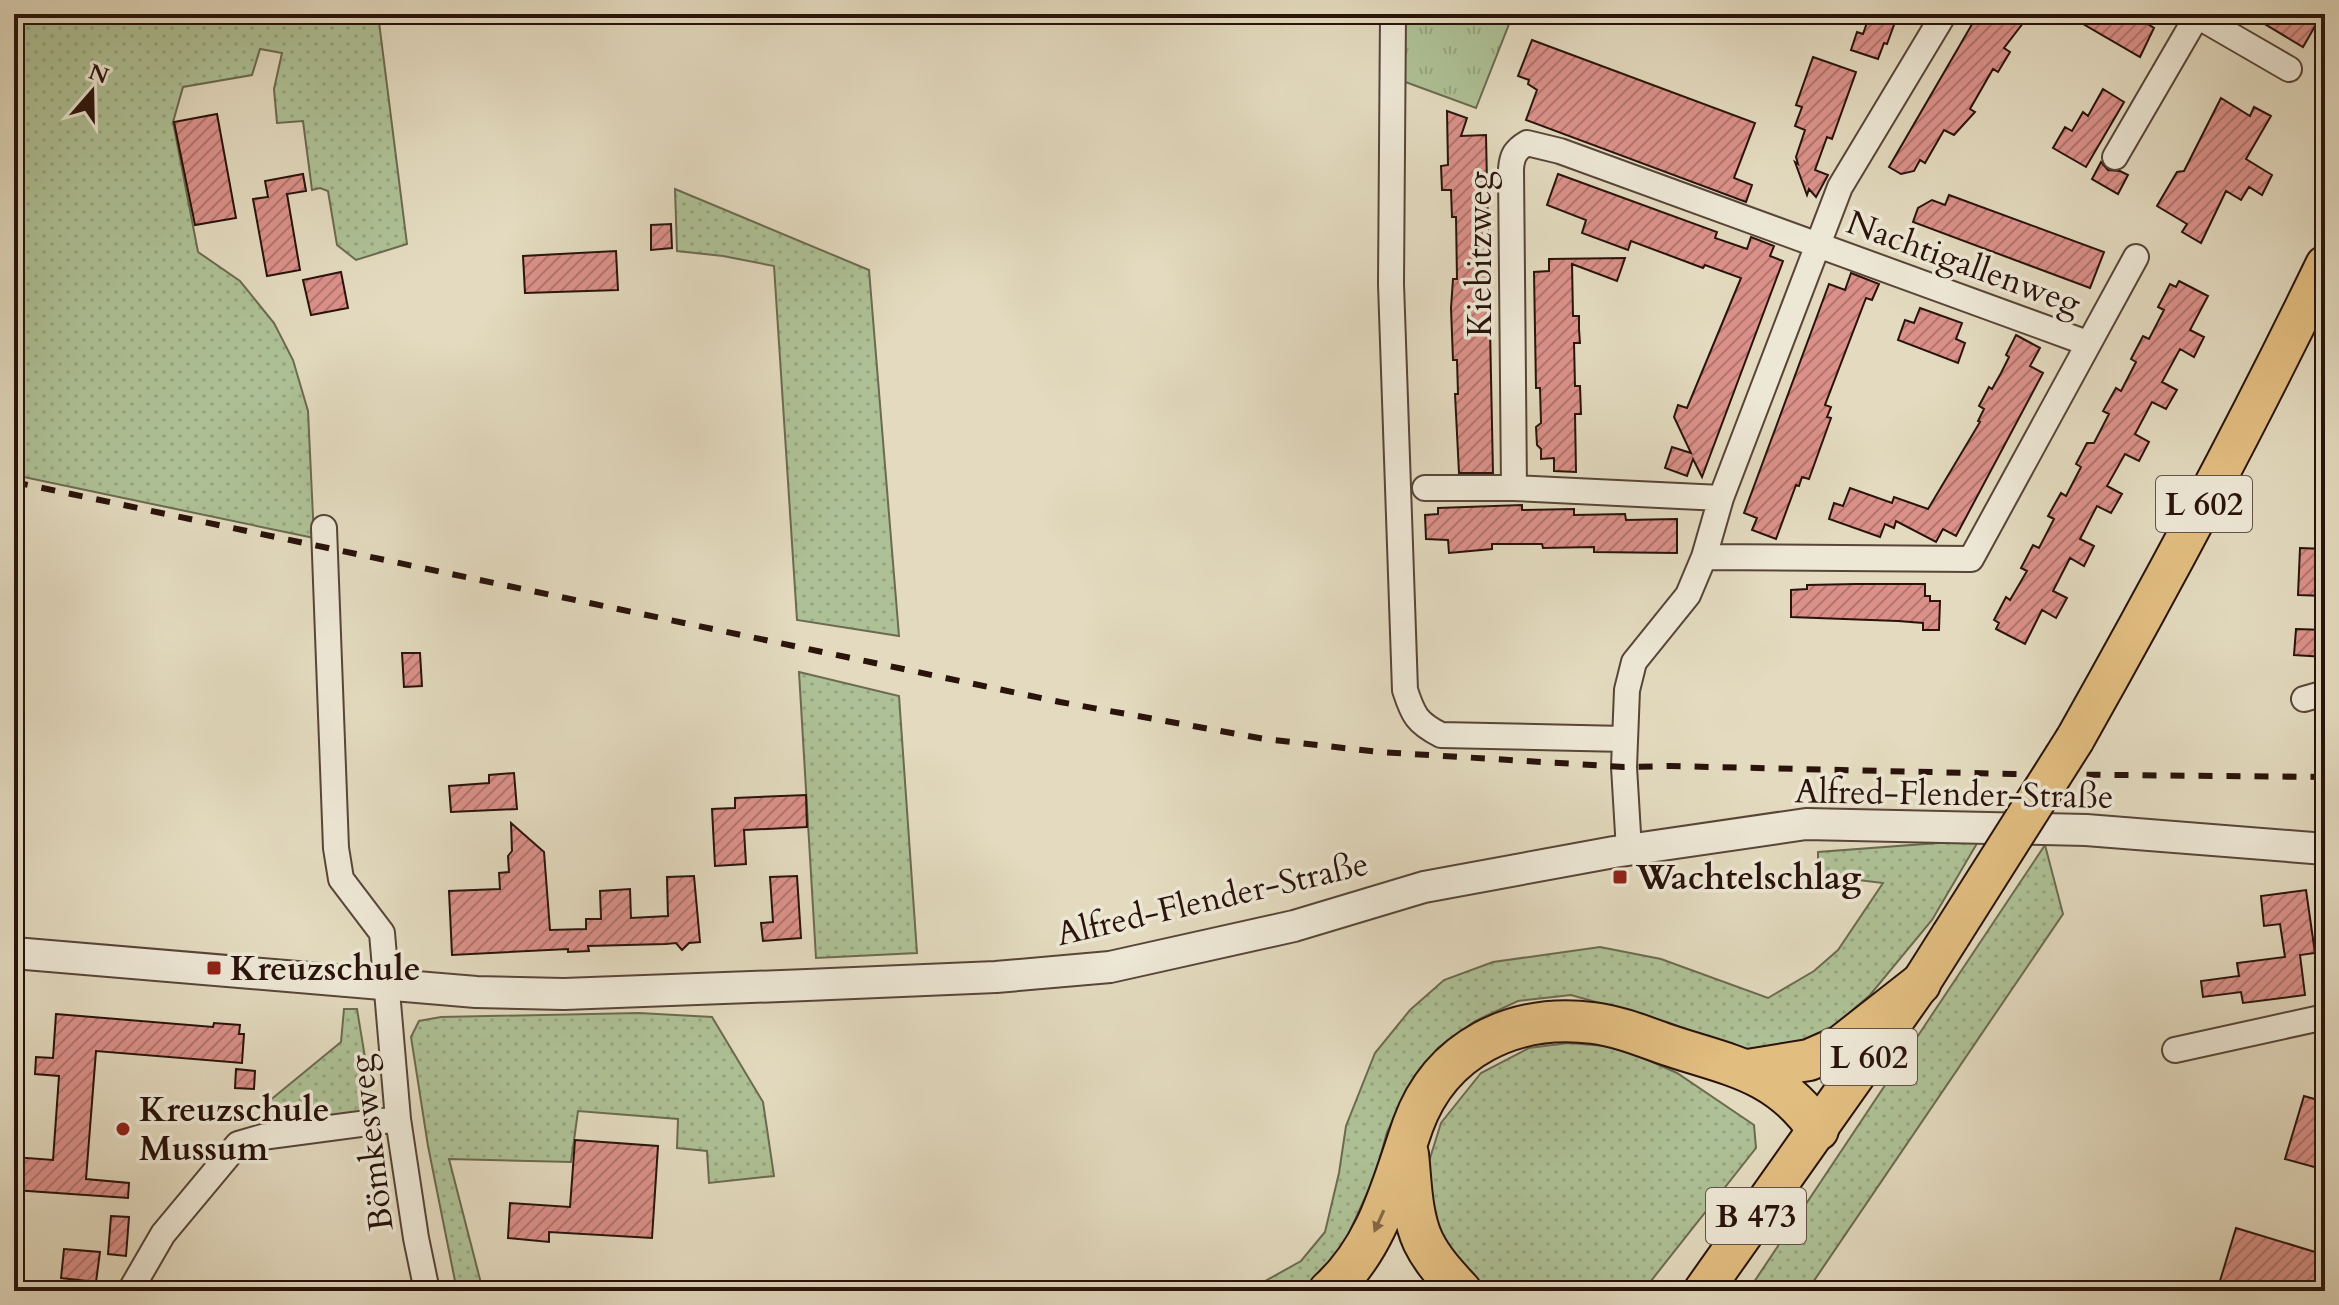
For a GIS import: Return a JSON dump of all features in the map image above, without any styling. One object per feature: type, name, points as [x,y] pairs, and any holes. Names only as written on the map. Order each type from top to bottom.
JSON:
[{"type":"highway","points":[[1748,1070],[1809,1060],[1841,1046],[1920,984]]},
{"type":"highway","points":[[1329,1291],[1362,1255],[1379,1222],[1424,1102],[1443,1075],[1468,1052],[1504,1031],[1525,1024],[1549,1020],[1596,1023],[1748,1070],[1788,1096],[1806,1112],[1812,1137]]},
{"type":"highway","points":[[1664,1044],[1812,1137]]},
{"type":"highway","points":[[1407,1148],[1416,1219],[1423,1240],[1461,1291]]},
{"type":"main road","name":"L 602","points":[[1812,1137],[1920,984],[2075,739],[2164,582],[2325,265]]},
{"type":"main road","name":"B 473","points":[[1704,1289],[1812,1137]]},
{"type":"street","points":[[1393,14],[1391,284],[1405,690],[1412,712],[1423,726],[1441,735],[1625,739]]},
{"type":"street","points":[[1629,850],[1624,767],[1627,690],[1634,662],[1688,595],[1704,557],[1721,498],[1840,187],[1944,14]]},
{"type":"street","points":[[2115,157],[2195,15],[2289,69]]},
{"type":"street","name":"Kiebitzweg","points":[[1514,488],[1511,169],[1512,157],[1518,148],[1527,143],[1560,151],[1817,245]]},
{"type":"street","name":"Nachtigallenweg","points":[[1817,245],[2087,343]]},
{"type":"street","name":"Nachtigallenweg","points":[[1704,557],[1971,559],[2136,257]]},
{"type":"street","points":[[1425,488],[1514,488],[1721,498]]},
{"type":"street","name":"Bömkesweg","points":[[324,528],[336,848],[341,879],[382,933],[398,1119],[427,1291]]},
{"type":"street","name":"Alfred-Flender-Straße","points":[[14,953],[214,968],[388,986],[564,994],[996,977],[1110,967],[1294,926],[1424,887],[1629,850],[1806,824],[2086,830],[2325,849]]},
{"type":"street","points":[[2175,1050],[2325,1017]]},
{"type":"street","points":[[130,1291],[163,1234],[238,1144],[262,1137],[398,1119]]},
{"type":"green space","points":[[14,14],[378,14],[407,244],[356,260],[337,245],[328,191],[320,188],[312,190],[303,121],[277,123],[274,89],[282,53],[260,49],[252,75],[183,87],[173,122],[198,252],[240,281],[274,323],[293,360],[308,411],[314,538],[14,475]]},
{"type":"green space","points":[[1402,14],[1513,14],[1476,108],[1400,80]]},
{"type":"green space","points":[[675,189],[869,270],[899,636],[797,620],[774,266],[677,251]]},
{"type":"green space","points":[[799,672],[899,696],[917,953],[816,958]]},
{"type":"green space","points":[[1979,840],[1932,920],[1870,995],[1818,1040],[1745,1053],[1667,1022],[1571,995],[1518,1001],[1475,1021],[1438,1048],[1409,1088],[1387,1132],[1375,1176],[1343,1246],[1317,1278],[1301,1291],[1016,1291],[1158,1281],[1258,1285],[1301,1261],[1325,1232],[1346,1126],[1375,1053],[1410,1010],[1444,980],[1493,962],[1600,947],[1661,959],[1768,998],[1814,971],[1838,950],[1883,883],[1818,875],[1818,852]]},
{"type":"green space","points":[[2045,845],[2063,914],[1807,1291],[1748,1291]]},
{"type":"green space","points":[[344,1009],[357,1009],[374,1112],[281,1127],[263,1106],[341,1042]]},
{"type":"green space","points":[[639,1013],[712,1017],[763,1102],[774,1176],[709,1183],[707,1151],[677,1148],[678,1119],[578,1111],[571,1162],[449,1159],[483,1291],[457,1291],[428,1146],[411,1037],[419,1021],[441,1017]]},
{"type":"green space","points":[[1568,1043],[1619,1047],[1677,1073],[1754,1125],[1756,1148],[1643,1291],[1491,1291],[1463,1271],[1431,1216],[1426,1171],[1441,1123],[1481,1073],[1529,1048]]},
{"type":"building","points":[[1870,14],[1898,14],[1878,59],[1851,50],[1857,32],[1863,34]]},
{"type":"building","points":[[1978,14],[2030,14],[2004,48],[2010,52],[1998,72],[1993,69],[1970,109],[1975,112],[1954,135],[1944,130],[1925,163],[1920,160],[1914,171],[1901,174],[1889,167]]},
{"type":"building","points":[[2066,14],[2144,14],[2141,20],[2154,28],[2140,57]]},
{"type":"building","points":[[2248,14],[2322,14],[2303,47]]},
{"type":"building","points":[[1532,40],[1755,123],[1734,178],[1752,185],[1746,202],[1526,120],[1537,90],[1528,84],[1529,80],[1518,76]]},
{"type":"building","points":[[1813,57],[1856,72],[1832,139],[1827,137],[1815,170],[1828,175],[1816,197],[1809,189],[1807,195],[1795,162],[1798,164],[1796,157],[1805,130],[1795,126],[1802,107],[1796,105]]},
{"type":"building","points":[[2103,89],[2124,102],[2086,167],[2053,148],[2065,127],[2072,131],[2083,112],[2088,116]]},
{"type":"building","points":[[2221,98],[2250,116],[2254,107],[2271,116],[2246,159],[2272,175],[2262,195],[2249,187],[2241,200],[2226,191],[2201,243],[2182,232],[2187,224],[2157,206],[2177,172],[2184,171]]},
{"type":"building","points":[[1447,111],[1467,118],[1461,136],[1486,135],[1493,473],[1459,473],[1455,394],[1458,394],[1457,360],[1453,360],[1451,308],[1453,279],[1457,279],[1456,217],[1452,217],[1451,190],[1442,190],[1441,166],[1448,165]]},
{"type":"building","points":[[217,114],[236,218],[195,225],[174,122]]},
{"type":"building","points":[[2101,162],[2108,170],[2128,175],[2118,194],[2092,179]]},
{"type":"building","points":[[303,174],[306,191],[287,194],[300,270],[267,276],[253,199],[268,197],[265,181]]},
{"type":"building","points":[[1558,174],[1717,232],[1715,238],[1747,249],[1751,237],[1774,246],[1770,256],[1783,261],[1702,477],[1693,459],[1687,476],[1665,468],[1672,447],[1691,453],[1674,417],[1678,405],[1687,408],[1741,278],[1705,265],[1703,268],[1631,241],[1628,250],[1582,233],[1586,220],[1547,205]]},
{"type":"building","points":[[1949,195],[2104,252],[2090,288],[1913,222],[1918,208],[1932,200],[1945,205]]},
{"type":"building","points":[[671,224],[672,248],[651,250],[651,225]]},
{"type":"building","points":[[616,251],[618,290],[525,293],[523,256]]},
{"type":"building","points":[[1625,258],[1617,281],[1572,264],[1573,316],[1579,316],[1580,343],[1574,343],[1575,386],[1580,386],[1581,414],[1575,414],[1576,472],[1554,471],[1554,458],[1541,459],[1541,449],[1537,445],[1536,427],[1541,423],[1540,388],[1536,388],[1534,272],[1549,271],[1549,259]]},
{"type":"building","points":[[341,272],[348,308],[311,315],[303,280]]},
{"type":"building","points":[[1851,273],[1879,284],[1872,300],[1866,298],[1825,405],[1831,407],[1827,417],[1831,418],[1809,479],[1802,477],[1799,486],[1796,485],[1776,539],[1752,530],[1757,518],[1744,513],[1829,284],[1845,290]]},
{"type":"building","points":[[2179,281],[2208,296],[2190,330],[2204,337],[2194,357],[2180,349],[2162,382],[2177,390],[2166,409],[2152,402],[2135,434],[2149,442],[2139,461],[2125,454],[2107,486],[2122,494],[2111,513],[2097,506],[2080,539],[2094,546],[2084,566],[2070,558],[2053,591],[2067,598],[2056,618],[2042,610],[2025,644],[1996,629],[1999,623],[1994,620],[2006,597],[2010,600],[2027,571],[2021,568],[2033,545],[2039,548],[2054,519],[2048,516],[2061,493],[2066,496],[2081,467],[2076,464],[2087,443],[2094,443],[2109,414],[2103,411],[2116,388],[2121,391],[2136,362],[2131,359],[2143,336],[2149,339],[2164,310],[2158,307],[2170,284],[2176,287]]},
{"type":"building","points":[[1920,308],[1962,323],[1956,339],[1965,343],[1958,363],[1898,340],[1905,320],[1914,323]]},
{"type":"building","points":[[2016,335],[2040,348],[2030,366],[2043,373],[1956,536],[1943,529],[1936,542],[1896,521],[1894,528],[1885,524],[1880,537],[1829,519],[1834,503],[1843,506],[1850,488],[1892,503],[1894,497],[1928,509],[1980,422],[1984,409],[1979,406],[2001,373]]},
{"type":"building","points":[[1522,505],[1522,510],[1574,509],[1574,515],[1625,514],[1626,520],[1677,519],[1677,553],[1594,552],[1594,547],[1543,548],[1542,544],[1492,544],[1492,549],[1449,553],[1448,540],[1426,539],[1425,515],[1438,514],[1438,508]]},
{"type":"building","points":[[2300,548],[2325,549],[2325,596],[2298,595]]},
{"type":"building","points":[[1925,584],[1925,596],[1930,596],[1930,601],[1940,601],[1939,630],[1923,630],[1923,623],[1791,617],[1791,590],[1807,589],[1807,585]]},
{"type":"building","points":[[2296,629],[2325,630],[2325,657],[2294,655]]},
{"type":"building","points":[[402,653],[420,653],[422,686],[404,687]]},
{"type":"building","points":[[514,773],[517,809],[451,812],[449,786],[489,783],[489,775]]},
{"type":"building","points":[[806,795],[807,827],[744,830],[746,864],[715,866],[712,809],[735,808],[735,798]]},
{"type":"building","points":[[511,823],[544,852],[550,930],[586,929],[586,919],[601,919],[600,891],[630,889],[631,918],[668,916],[667,877],[694,876],[700,942],[689,943],[682,950],[676,943],[588,946],[589,951],[568,952],[568,949],[452,955],[449,891],[500,889],[499,873],[509,872]]},
{"type":"building","points":[[797,876],[801,938],[763,941],[761,923],[773,922],[770,877]]},
{"type":"building","points":[[2306,890],[2315,953],[2300,955],[2305,995],[2243,1003],[2241,992],[2203,997],[2201,981],[2239,976],[2237,963],[2285,957],[2280,924],[2264,926],[2261,896]]},
{"type":"building","points":[[56,1014],[213,1027],[214,1023],[240,1025],[239,1034],[244,1034],[242,1063],[96,1051],[86,1179],[129,1183],[128,1198],[14,1190],[14,1157],[53,1160],[59,1076],[35,1074],[36,1057],[53,1058]]},
{"type":"building","points":[[236,1069],[255,1071],[254,1089],[235,1088]]},
{"type":"building","points":[[2304,1096],[2325,1102],[2325,1170],[2285,1159]]},
{"type":"building","points":[[575,1140],[658,1146],[652,1238],[549,1232],[549,1242],[508,1238],[510,1203],[570,1207]]},
{"type":"building","points":[[111,1216],[129,1217],[126,1256],[108,1254]]},
{"type":"building","points":[[2236,1228],[2325,1255],[2325,1291],[2242,1291],[2219,1284]]},
{"type":"building","points":[[64,1249],[100,1252],[96,1282],[61,1278]]},
{"type":"railway","points":[[14,482],[1060,702],[1265,739],[1379,752],[1624,767],[2325,777]]},
{"type":"place","name":"Wachtelschlag","points":[[1620,877]]},
{"type":"place","name":"Kreuzschule","points":[[214,968]]},
{"type":"place","name":"Kreuzschule Mussum","points":[[123,1129]]}]
